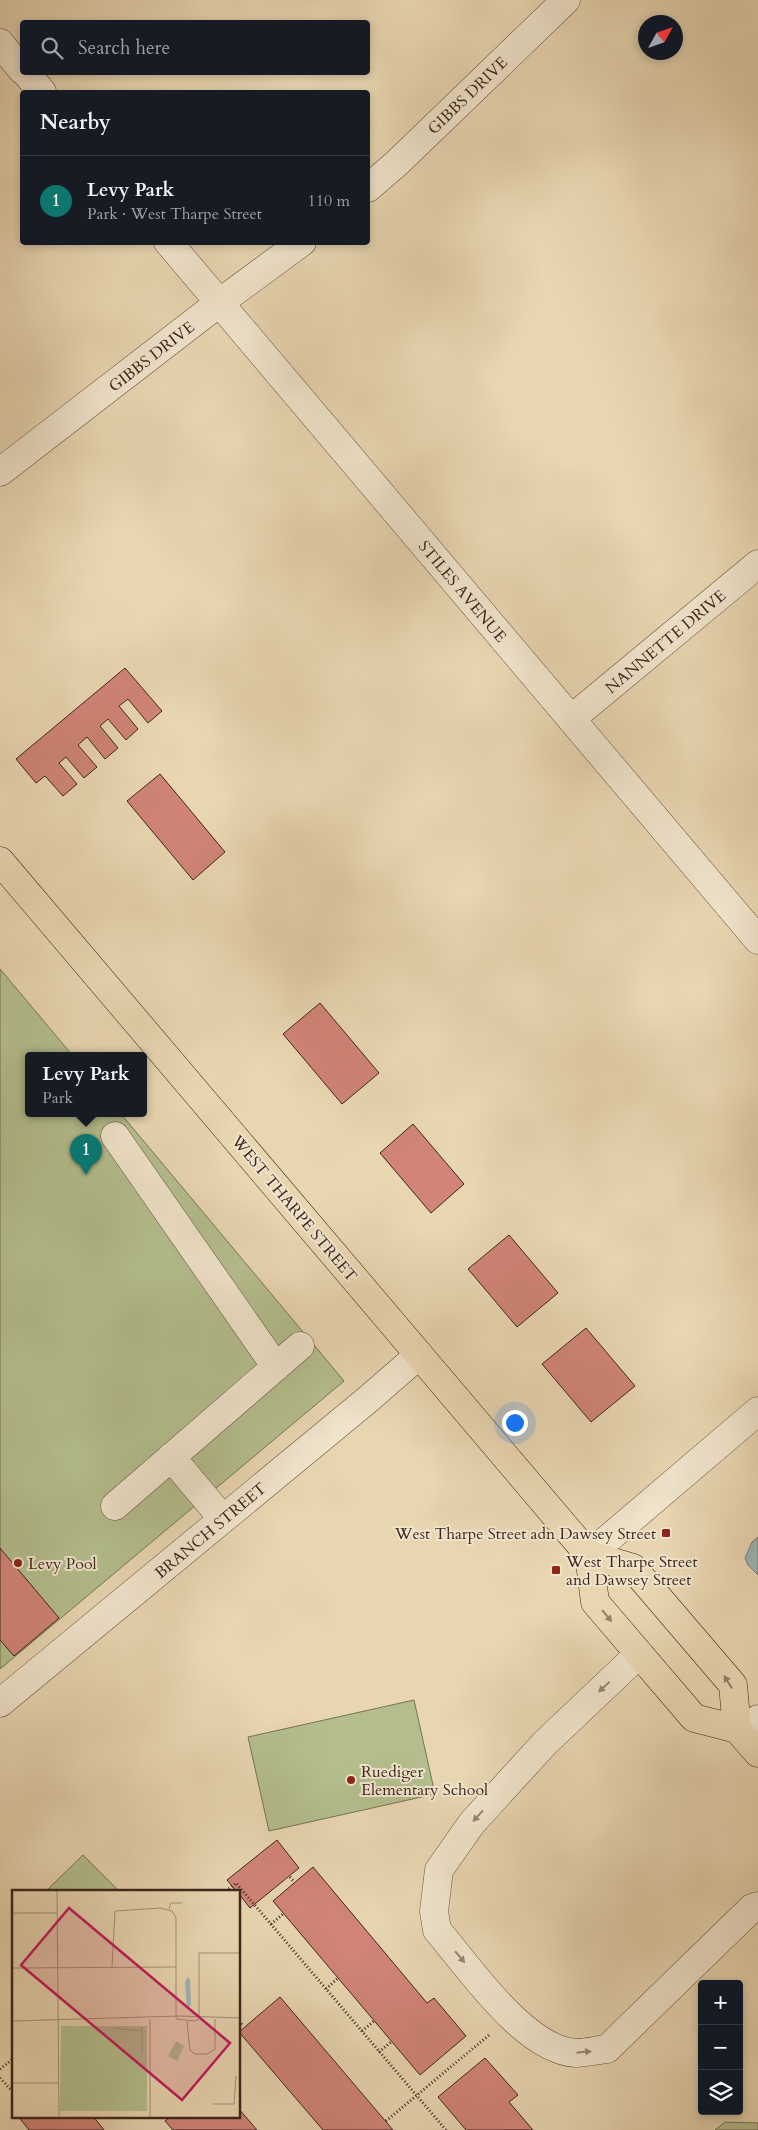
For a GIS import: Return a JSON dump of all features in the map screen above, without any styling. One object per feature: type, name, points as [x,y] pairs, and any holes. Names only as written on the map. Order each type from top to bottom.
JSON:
[{"type":"main road","name":"WEST THARPE STREET","points":[[0,862],[589,1555]]},
{"type":"main road","points":[[589,1555],[633,1568],[732,1685],[749,1734],[694,1718],[595,1602],[589,1555]]},
{"type":"street","name":"GIBBS DRIVE","points":[[370,186],[397,163],[566,0]]},
{"type":"street","points":[[0,43],[20,66]]},
{"type":"street","points":[[27,75],[40,90]]},
{"type":"street","name":"STILES AVENUE","points":[[171,245],[758,940]]},
{"type":"street","name":"GIBBS DRIVE","points":[[0,472],[298,245]]},
{"type":"street","name":"NANNETTE DRIVE","points":[[571,719],[758,564]]},
{"type":"street","points":[[114,1136],[276,1367]]},
{"type":"street","points":[[115,1506],[300,1346]]},
{"type":"street","name":"BRANCH STREET","points":[[0,1704],[419,1355]]},
{"type":"street","points":[[589,1555],[758,1411]]},
{"type":"street","points":[[171,1458],[224,1519]]},
{"type":"street","points":[[639,1654],[545,1743],[472,1823],[439,1870],[434,1911],[437,1930],[514,2021],[548,2046],[576,2053],[607,2049],[752,1908],[758,1906]]},
{"type":"path","points":[[290,1877],[294,1882]]},
{"type":"path","points":[[227,1890],[236,1883],[446,2130]]},
{"type":"path","points":[[271,1924],[283,1914]]},
{"type":"path","points":[[326,1989],[338,1978]]},
{"type":"path","points":[[362,2031],[374,2021]]},
{"type":"path","points":[[240,2022],[243,2026]]},
{"type":"path","points":[[386,2121],[494,2030]]},
{"type":"path","points":[[379,2052],[392,2042]]},
{"type":"path","points":[[0,2069],[12,2060]]},
{"type":"path","points":[[0,2078],[12,2092]]},
{"type":"green space","points":[[0,969],[70,1052],[25,1052],[25,1117],[124,1117],[344,1381],[0,1669]]},
{"type":"green space","points":[[414,1700],[435,1794],[269,1831],[248,1737]]},
{"type":"green space","points":[[83,1855],[118,1890],[47,1890]]},
{"type":"green space","points":[[725,2122],[758,2123],[758,2130],[715,2130]]},
{"type":"water","points":[[758,1537],[758,1575],[748,1565],[745,1558],[752,1542]]},
{"type":"building","points":[[125,668],[162,711],[148,723],[128,699],[119,706],[138,729],[126,740],[108,719],[100,726],[118,748],[105,759],[87,737],[78,745],[97,767],[84,778],[66,757],[59,763],[77,784],[63,796],[45,776],[36,783],[16,759]]},
{"type":"building","points":[[160,774],[225,852],[193,880],[127,801]]},
{"type":"building","points":[[320,1003],[379,1073],[342,1104],[283,1034]]},
{"type":"building","points":[[413,1124],[464,1184],[431,1213],[380,1153]]},
{"type":"building","points":[[509,1235],[558,1293],[517,1327],[468,1269]]},
{"type":"building","points":[[586,1328],[635,1386],[591,1422],[542,1364]]},
{"type":"building","name":"Levy Pool","points":[[0,1548],[59,1618],[14,1656],[0,1640]]},
{"type":"building","points":[[277,1840],[299,1868],[250,1908],[240,1895],[240,1890],[235,1890],[227,1880]]},
{"type":"building","points":[[313,1867],[427,2003],[434,1998],[466,2036],[420,2075],[273,1901]]},
{"type":"building","points":[[280,1997],[393,2130],[323,2130],[240,2031]]},
{"type":"building","points":[[485,2058],[518,2095],[509,2102],[533,2130],[466,2130],[438,2097]]},
{"type":"building","points":[[240,2110],[257,2130],[173,2130],[165,2121],[169,2118],[240,2118]]},
{"type":"building","points":[[20,2118],[95,2118],[104,2130],[29,2130]]},
{"type":"place","name":"Levy Park","points":[[86,1175]]},
{"type":"place","name":"West Tharpe Street adn Dawsey Street","points":[[666,1533]]},
{"type":"place","name":"Levy Pool","points":[[18,1563]]},
{"type":"place","name":"West Tharpe Street and Dawsey Street","points":[[556,1570]]},
{"type":"place","name":"Ruediger Elementary School","points":[[351,1780]]}]
